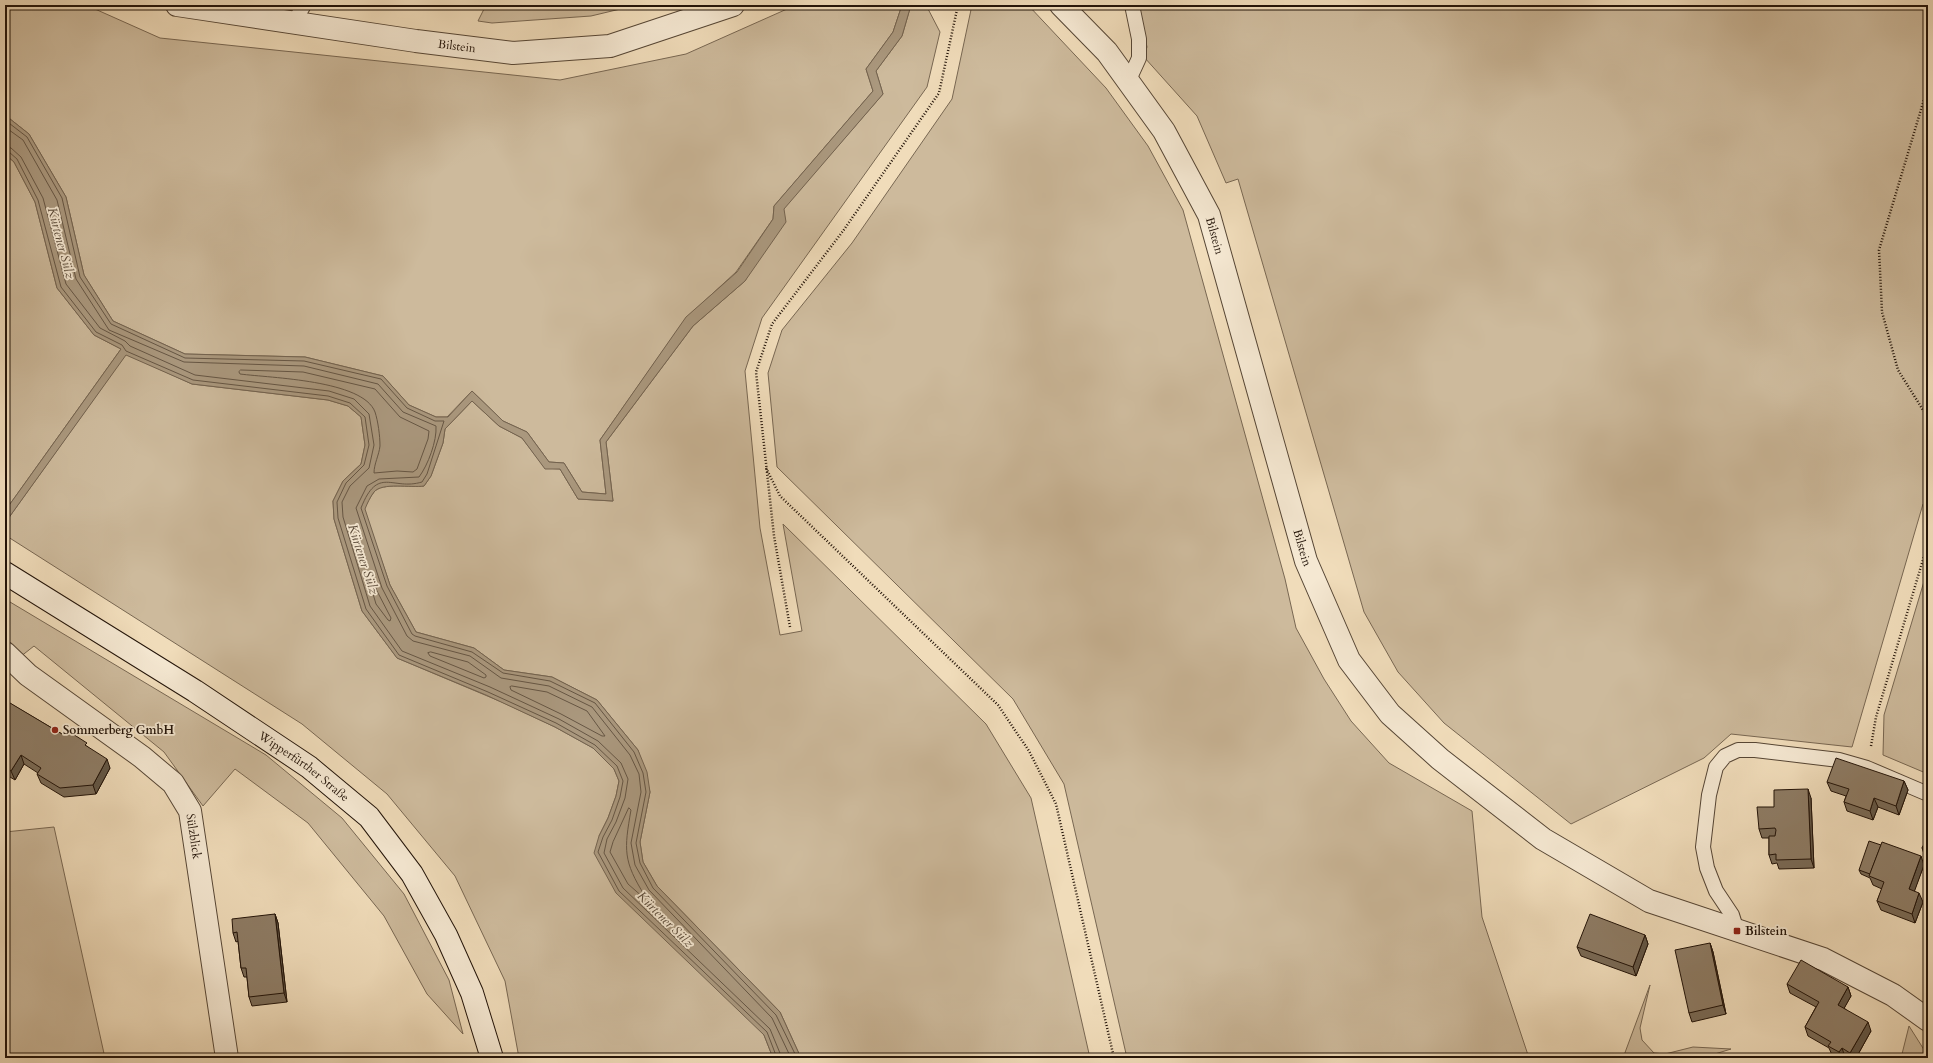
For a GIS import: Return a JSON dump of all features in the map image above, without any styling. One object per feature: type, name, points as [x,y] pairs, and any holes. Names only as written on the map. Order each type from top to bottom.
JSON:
[{"type":"street","name":"Bilstein","points":[[177,5],[299,14],[513,53],[610,46],[733,5]]},
{"type":"street","name":"Bilstein","points":[[1061,5],[1107,52],[1164,130],[1209,215],[1306,561],[1349,660],[1390,714],[1440,759],[1543,839],[1649,901],[1823,959],[1893,995],[1928,1020]]},
{"type":"street","name":"Wipperfürther Straße","points":[[5,573],[239,720],[309,767],[369,817],[412,874],[446,935],[472,993],[492,1058]]},
{"type":"street","name":"Sülzblick","points":[[5,653],[28,675],[142,757],[173,783],[190,811],[227,1058]]},
{"type":"lane","points":[[1128,82],[1139,58],[1139,39],[1132,5]]},
{"type":"lane","points":[[1737,931],[1732,915],[1716,891],[1703,847],[1710,795],[1716,767],[1725,756],[1738,750],[1744,750],[1839,760],[1867,768],[1928,794]]},
{"type":"path","points":[[790,627],[774,536],[756,372],[772,324],[843,231],[939,93],[958,5]]},
{"type":"path","points":[[1928,86],[1879,250],[1882,312],[1898,370],[1928,418]]},
{"type":"path","points":[[766,468],[780,496],[998,705],[1029,751],[1056,804],[1114,1058]]},
{"type":"path","points":[[1867,768],[1876,716],[1928,543]]},
{"type":"shaded area","points":[[5,5],[86,5],[160,38],[560,80],[686,54],[796,5],[902,5],[893,32],[866,69],[873,91],[774,206],[773,219],[736,272],[686,318],[600,440],[606,494],[582,492],[564,463],[549,462],[527,432],[503,421],[472,391],[447,417],[436,417],[409,405],[383,376],[305,357],[185,354],[113,321],[84,275],[66,197],[29,134],[5,115]]},
{"type":"shaded area","points":[[486,5],[637,5],[591,16],[492,23],[478,21]]},
{"type":"shaded area","points":[[911,5],[926,5],[940,32],[927,87],[762,318],[745,371],[760,528],[780,635],[802,631],[783,524],[986,724],[1031,798],[1090,1058],[801,1058],[780,1012],[657,886],[643,862],[640,842],[650,792],[638,750],[597,700],[552,677],[504,670],[474,648],[416,632],[390,585],[364,509],[374,492],[383,487],[424,486],[431,476],[443,443],[445,429],[472,401],[499,426],[522,438],[545,468],[560,469],[578,499],[613,501],[606,442],[693,326],[745,281],[783,209],[883,94],[876,71],[902,36]]},
{"type":"shaded area","points":[[972,5],[1028,5],[1106,88],[1148,146],[1183,210],[1285,579],[1296,628],[1324,679],[1351,721],[1389,763],[1472,811],[1482,917],[1529,1058],[1127,1058],[1064,784],[1013,699],[777,467],[768,373],[782,330],[852,243],[952,99]]},
{"type":"shaded area","points":[[1138,5],[1928,5],[1928,505],[1923,504],[1852,747],[1731,734],[1704,758],[1571,824],[1444,723],[1398,672],[1364,612],[1238,179],[1226,183],[1197,116],[1144,57],[1147,47]]},
{"type":"shaded area","points":[[5,154],[14,162],[35,202],[57,288],[94,335],[121,349],[5,511]]},
{"type":"shaded area","points":[[126,354],[192,384],[328,400],[348,406],[361,417],[365,445],[361,464],[343,481],[333,501],[334,519],[362,611],[397,658],[504,703],[555,727],[593,748],[614,769],[619,781],[616,796],[608,818],[599,836],[764,1035],[773,1058],[519,1058],[505,981],[455,876],[387,794],[302,724],[5,535],[5,523]]},
{"type":"shaded area","points":[[1928,568],[1928,774],[1883,755],[1884,715]]},
{"type":"shaded area","points":[[5,599],[266,755],[342,818],[404,894],[449,980],[463,1034],[427,994],[384,916],[308,823],[235,769],[203,806],[164,752],[34,646],[20,657],[5,637]]},
{"type":"shaded area","points":[[54,827],[105,1058],[5,1058],[5,832]]},
{"type":"shaded area","points":[[1650,985],[1640,1028],[1642,1040],[1654,1053],[1665,1054],[1693,1047],[1731,1049],[1702,1058],[1623,1058]]},
{"type":"shaded area","points":[[1909,1026],[1928,1056],[1928,1058],[1901,1058]]},
{"type":"water","name":"Kürtener Sülz","points":[[902,5],[911,5],[902,36],[876,71],[883,94],[784,209],[786,222],[745,281],[693,326],[606,442],[613,501],[578,499],[560,469],[545,469],[522,438],[499,426],[472,401],[445,429],[443,443],[431,476],[424,486],[383,487],[374,492],[365,509],[390,585],[416,632],[474,648],[504,670],[552,677],[597,700],[638,750],[647,772],[650,792],[640,842],[643,862],[657,886],[780,1012],[801,1058],[773,1058],[764,1035],[616,893],[594,853],[599,836],[608,818],[616,796],[619,781],[614,769],[593,748],[555,727],[486,695],[397,658],[362,611],[334,519],[333,501],[343,481],[361,464],[365,445],[361,417],[348,406],[328,400],[192,384],[126,355],[5,523],[5,511],[121,349],[94,335],[57,288],[35,202],[14,162],[5,154],[5,115],[29,134],[66,197],[84,275],[113,321],[185,354],[305,357],[383,376],[409,405],[436,417],[448,417],[472,391],[503,421],[527,432],[549,462],[564,463],[582,492],[606,494],[600,440],[686,317],[737,272],[773,219],[774,206],[873,91],[866,69],[893,32]]},
{"type":"building","points":[[5,700],[62,734],[65,729],[87,743],[85,745],[107,759],[93,785],[60,788],[37,774],[41,768],[21,755],[11,771],[5,767]]},
{"type":"building","points":[[1836,758],[1904,781],[1896,806],[1874,798],[1870,811],[1844,802],[1849,789],[1827,782]]},
{"type":"building","points":[[1808,789],[1811,859],[1776,860],[1776,854],[1769,855],[1769,836],[1775,836],[1776,830],[1775,828],[1759,829],[1757,807],[1774,807],[1774,790]]},
{"type":"building","points":[[1928,837],[1928,852],[1922,848]]},
{"type":"building","points":[[1869,841],[1881,845],[1870,874],[1859,870]]},
{"type":"building","points":[[1882,842],[1921,856],[1909,889],[1919,893],[1912,914],[1877,901],[1884,882],[1869,876]]},
{"type":"building","points":[[275,914],[284,993],[249,997],[246,968],[241,968],[237,932],[233,933],[232,919]]},
{"type":"building","points":[[1590,914],[1645,935],[1633,967],[1577,947]]},
{"type":"building","points":[[1710,943],[1723,1005],[1689,1013],[1675,950]]},
{"type":"building","points":[[1801,960],[1848,987],[1838,1005],[1868,1022],[1850,1053],[1842,1048],[1839,1052],[1828,1046],[1831,1042],[1805,1027],[1819,1002],[1787,984]]},
{"type":"place","name":"Sommerberg GmbH","points":[[55,730]]},
{"type":"place","name":"Bilstein","points":[[1737,931]]}]
